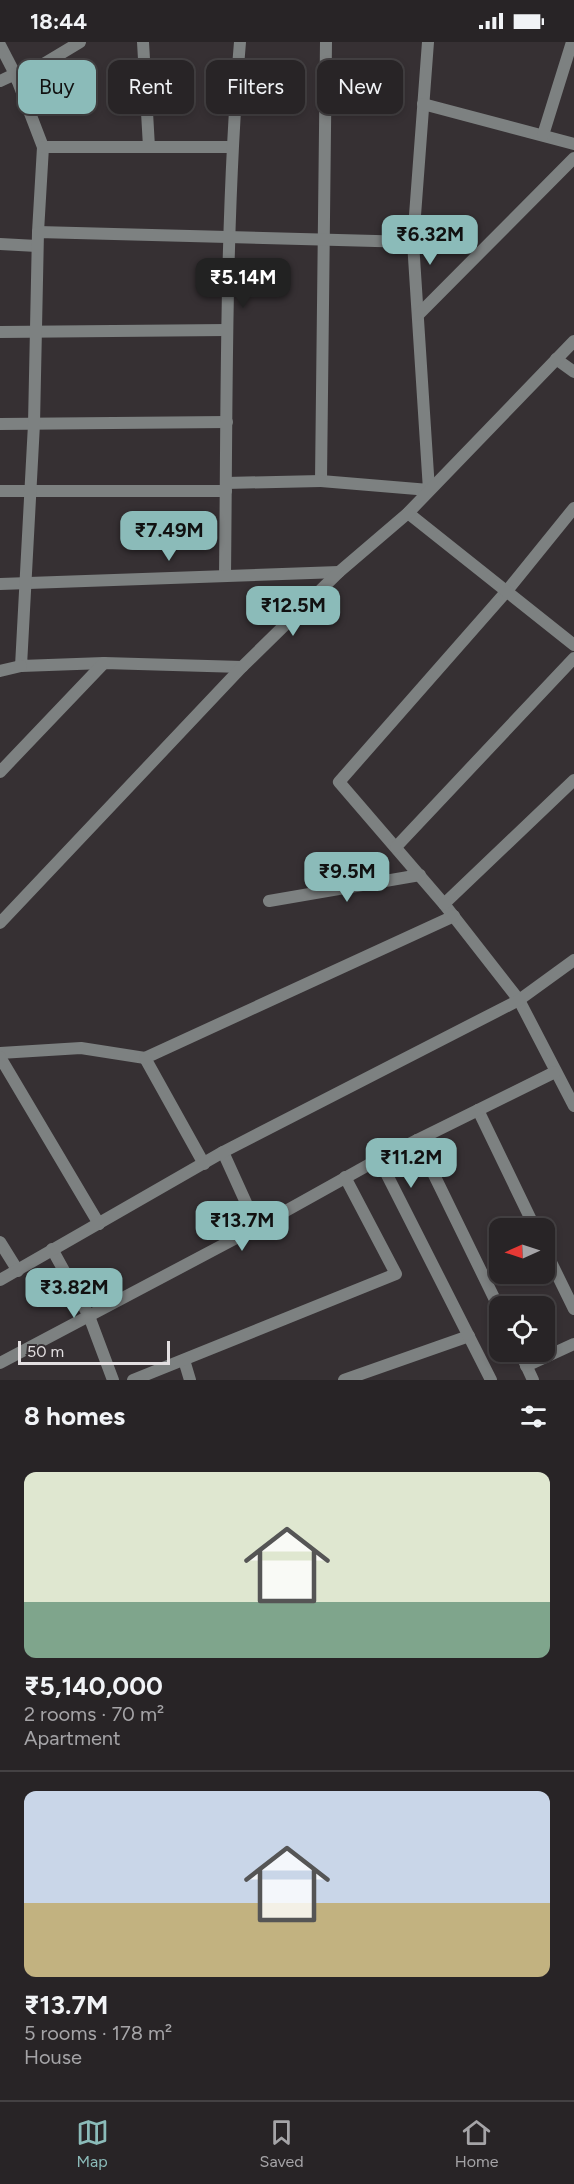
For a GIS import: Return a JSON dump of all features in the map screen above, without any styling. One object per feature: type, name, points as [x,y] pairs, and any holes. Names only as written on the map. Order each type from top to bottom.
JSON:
[{"type":"street","points":[[0,81],[16,77],[80,42]]},
{"type":"street","points":[[143,42],[149,147]]},
{"type":"street","points":[[225,575],[228,238],[231,147],[240,42]]},
{"type":"street","points":[[321,482],[326,42]]},
{"type":"street","points":[[428,42],[413,242],[429,490]]},
{"type":"street","points":[[543,135],[572,42]]},
{"type":"street","points":[[0,45],[16,77],[43,147],[37,246],[34,424],[21,666]]},
{"type":"street","points":[[423,104],[574,144]]},
{"type":"street","points":[[43,147],[231,147]]},
{"type":"street","points":[[418,315],[574,158]]},
{"type":"street","points":[[38,232],[413,242]]},
{"type":"street","points":[[0,244],[37,246]]},
{"type":"street","points":[[0,332],[227,330]]},
{"type":"street","points":[[0,923],[242,667],[339,572],[408,513],[574,341]]},
{"type":"street","points":[[556,359],[574,372]]},
{"type":"street","points":[[0,424],[227,422]]},
{"type":"street","points":[[0,491],[226,487],[321,482],[429,490]]},
{"type":"street","points":[[574,508],[506,592],[339,782],[454,916],[519,1000],[574,1106]]},
{"type":"street","points":[[408,513],[574,645]]},
{"type":"street","points":[[0,584],[339,572]]},
{"type":"street","points":[[396,847],[574,658]]},
{"type":"street","points":[[0,671],[21,666],[104,663],[242,667]]},
{"type":"street","points":[[0,772],[104,663]]},
{"type":"street","points":[[444,904],[574,780]]},
{"type":"street","points":[[269,901],[420,875]]},
{"type":"street","points":[[99,1224],[0,1055],[81,1048],[145,1058],[454,916]]},
{"type":"street","points":[[0,1280],[223,1152],[519,1000],[574,960]]},
{"type":"street","points":[[145,1058],[204,1164]]},
{"type":"street","points":[[0,1363],[380,1159],[555,1072]]},
{"type":"street","points":[[478,1110],[530,1218]]},
{"type":"street","points":[[417,1140],[493,1296]]},
{"type":"street","points":[[223,1152],[257,1227]]},
{"type":"street","points":[[380,1159],[491,1380]]},
{"type":"street","points":[[134,1380],[396,1274],[345,1178]]},
{"type":"street","points":[[0,1242],[18,1270]]},
{"type":"street","points":[[52,1250],[89,1316],[113,1380]]},
{"type":"street","points":[[555,1270],[574,1309]]},
{"type":"street","points":[[344,1380],[469,1336]]},
{"type":"street","points":[[526,1365],[574,1344]]},
{"type":"street","points":[[184,1360],[190,1380]]},
{"type":"street","points":[[524,1362],[533,1380]]}]
